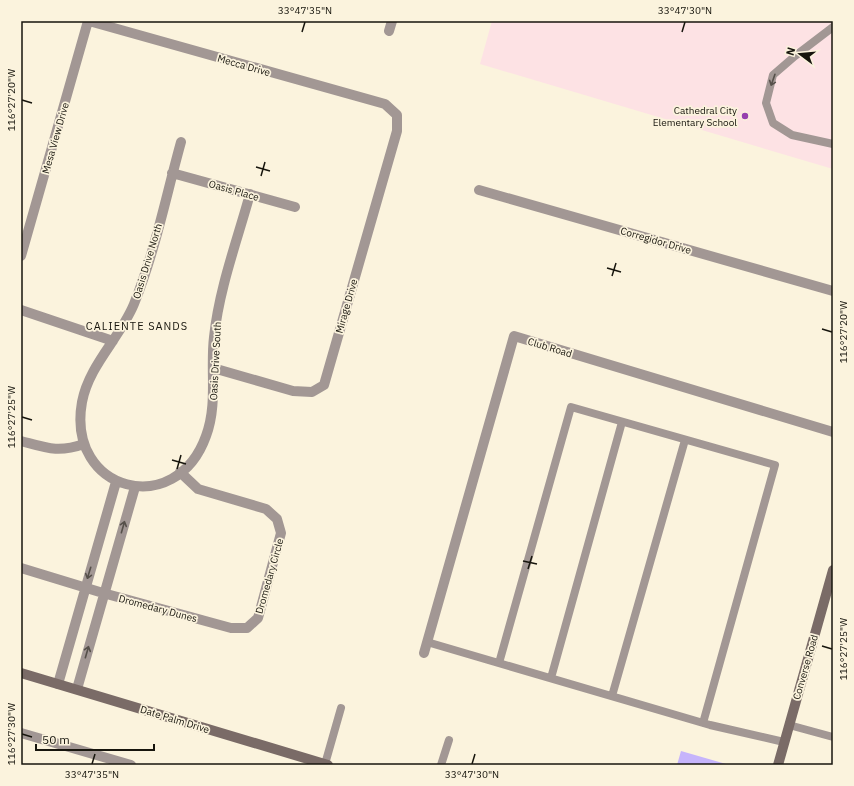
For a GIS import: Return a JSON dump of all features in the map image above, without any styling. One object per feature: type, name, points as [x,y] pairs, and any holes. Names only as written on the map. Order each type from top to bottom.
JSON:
[{"type":"main road","name":"Converse Road","points":[[778,765],[833,570]]},
{"type":"main road","name":"Date Palm Drive","points":[[21,673],[327,765]]},
{"type":"street","name":"Mecca Drive","points":[[88,21],[385,104],[397,115]]},
{"type":"street","name":"Mesa View Drive","points":[[21,256],[88,21]]},
{"type":"street","name":"Mirage Drive","points":[[214,368],[293,391],[312,392],[324,385],[397,131],[397,115]]},
{"type":"street","name":"Oasis Drive North","points":[[135,487],[116,482],[104,473],[94,462],[84,444],[81,424],[82,402],[89,380],[133,307],[144,278],[181,142]]},
{"type":"street","name":"Oasis Place","points":[[172,173],[295,207]]},
{"type":"street","name":"Corregidor Drive","points":[[479,190],[833,291]]},
{"type":"street","name":"Oasis Drive South","points":[[135,487],[164,483],[180,472],[195,459],[206,436],[212,410],[214,339],[217,312],[250,194]]},
{"type":"street","points":[[21,310],[113,341]]},
{"type":"street","name":"Club Road","points":[[424,654],[514,336],[833,432]]},
{"type":"street","points":[[21,441],[51,449],[67,450],[84,444]]},
{"type":"street","name":"Dromedary Circle","points":[[180,472],[198,489],[266,509],[277,519],[281,533],[258,618],[247,628],[231,628]]},
{"type":"street","points":[[58,684],[84,588],[116,482]]},
{"type":"street","points":[[77,689],[103,593],[135,487]]},
{"type":"street","name":"Dromedary Dunes","points":[[21,568],[84,588],[231,628]]},
{"type":"street","points":[[21,733],[131,765]]},
{"type":"lane","points":[[833,27],[795,56],[774,75],[766,103],[773,123],[792,135],[833,144]]},
{"type":"lane","points":[[499,663],[571,408],[776,465],[703,723]]},
{"type":"lane","points":[[551,678],[622,422]]},
{"type":"lane","points":[[612,696],[685,440]]},
{"type":"lane","points":[[427,642],[703,723],[784,742]]},
{"type":"lane","points":[[327,765],[341,708]]},
{"type":"lane","points":[[789,725],[833,737]]},
{"type":"lane","points":[[441,765],[449,740]]},
{"type":"shaded area","name":"Cathedral City Elementary School","points":[[492,21],[833,21],[833,169],[480,64]]},
{"type":"building","points":[[681,751],[726,764],[726,765],[677,765]]},
{"type":"place","name":"Cathedral City Elementary School","points":[[745,116]]},
{"type":"district","name":"CALIENTE SANDS","points":[[137,326]]}]
